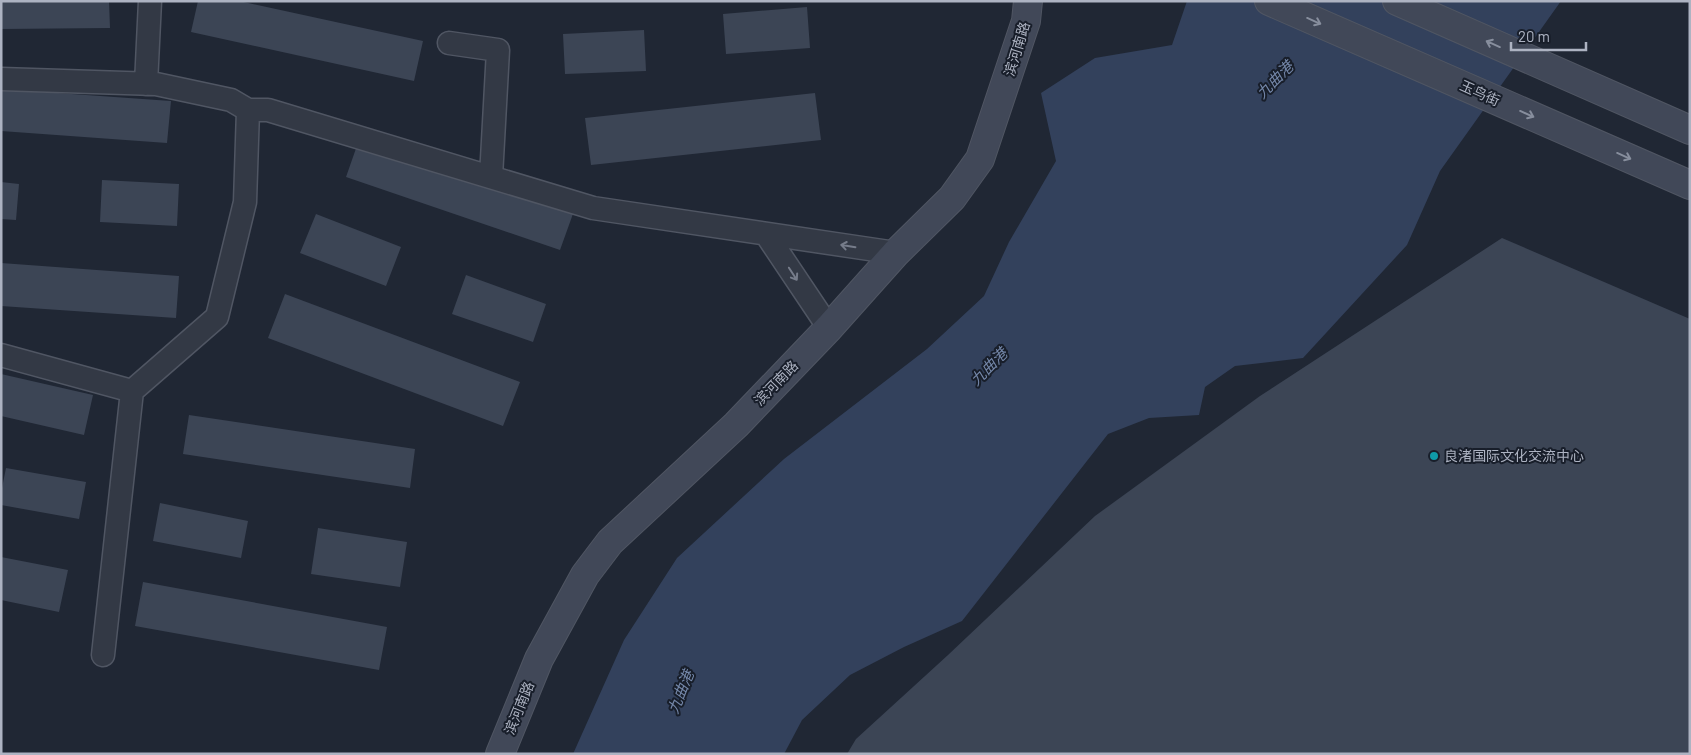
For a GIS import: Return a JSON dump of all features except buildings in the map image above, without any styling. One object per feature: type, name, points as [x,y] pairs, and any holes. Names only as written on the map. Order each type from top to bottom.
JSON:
[{"type":"street","points":[[146,84],[150,1]]},
{"type":"street","name":"滨河南路","points":[[500,754],[539,659],[585,575],[610,542],[736,425],[896,253],[952,198],[980,159],[1026,21],[1028,1]]},
{"type":"street","name":"玉鸟街","points":[[1269,1],[1690,185]]},
{"type":"street","points":[[1397,1],[1690,130]]},
{"type":"street","points":[[449,42],[498,50],[491,177]]},
{"type":"street","points":[[1,79],[156,84],[230,100],[248,110],[268,110],[593,208],[896,253]]},
{"type":"street","points":[[103,655],[132,391],[217,317],[245,202],[248,110]]},
{"type":"street","points":[[766,234],[828,328]]},
{"type":"street","points":[[1,355],[132,391]]},
{"type":"water","name":"九曲港","points":[[1187,1],[1561,1],[1440,171],[1407,245],[1303,358],[1235,366],[1205,387],[1199,415],[1149,418],[1108,434],[962,621],[904,647],[850,675],[802,720],[784,754],[573,754],[624,640],[677,558],[784,459],[927,349],[984,296],[1009,242],[1056,161],[1041,93],[1095,58],[1172,45]]},
{"type":"place","name":"良渚国际文化交流中心","points":[[1434,456]]}]
